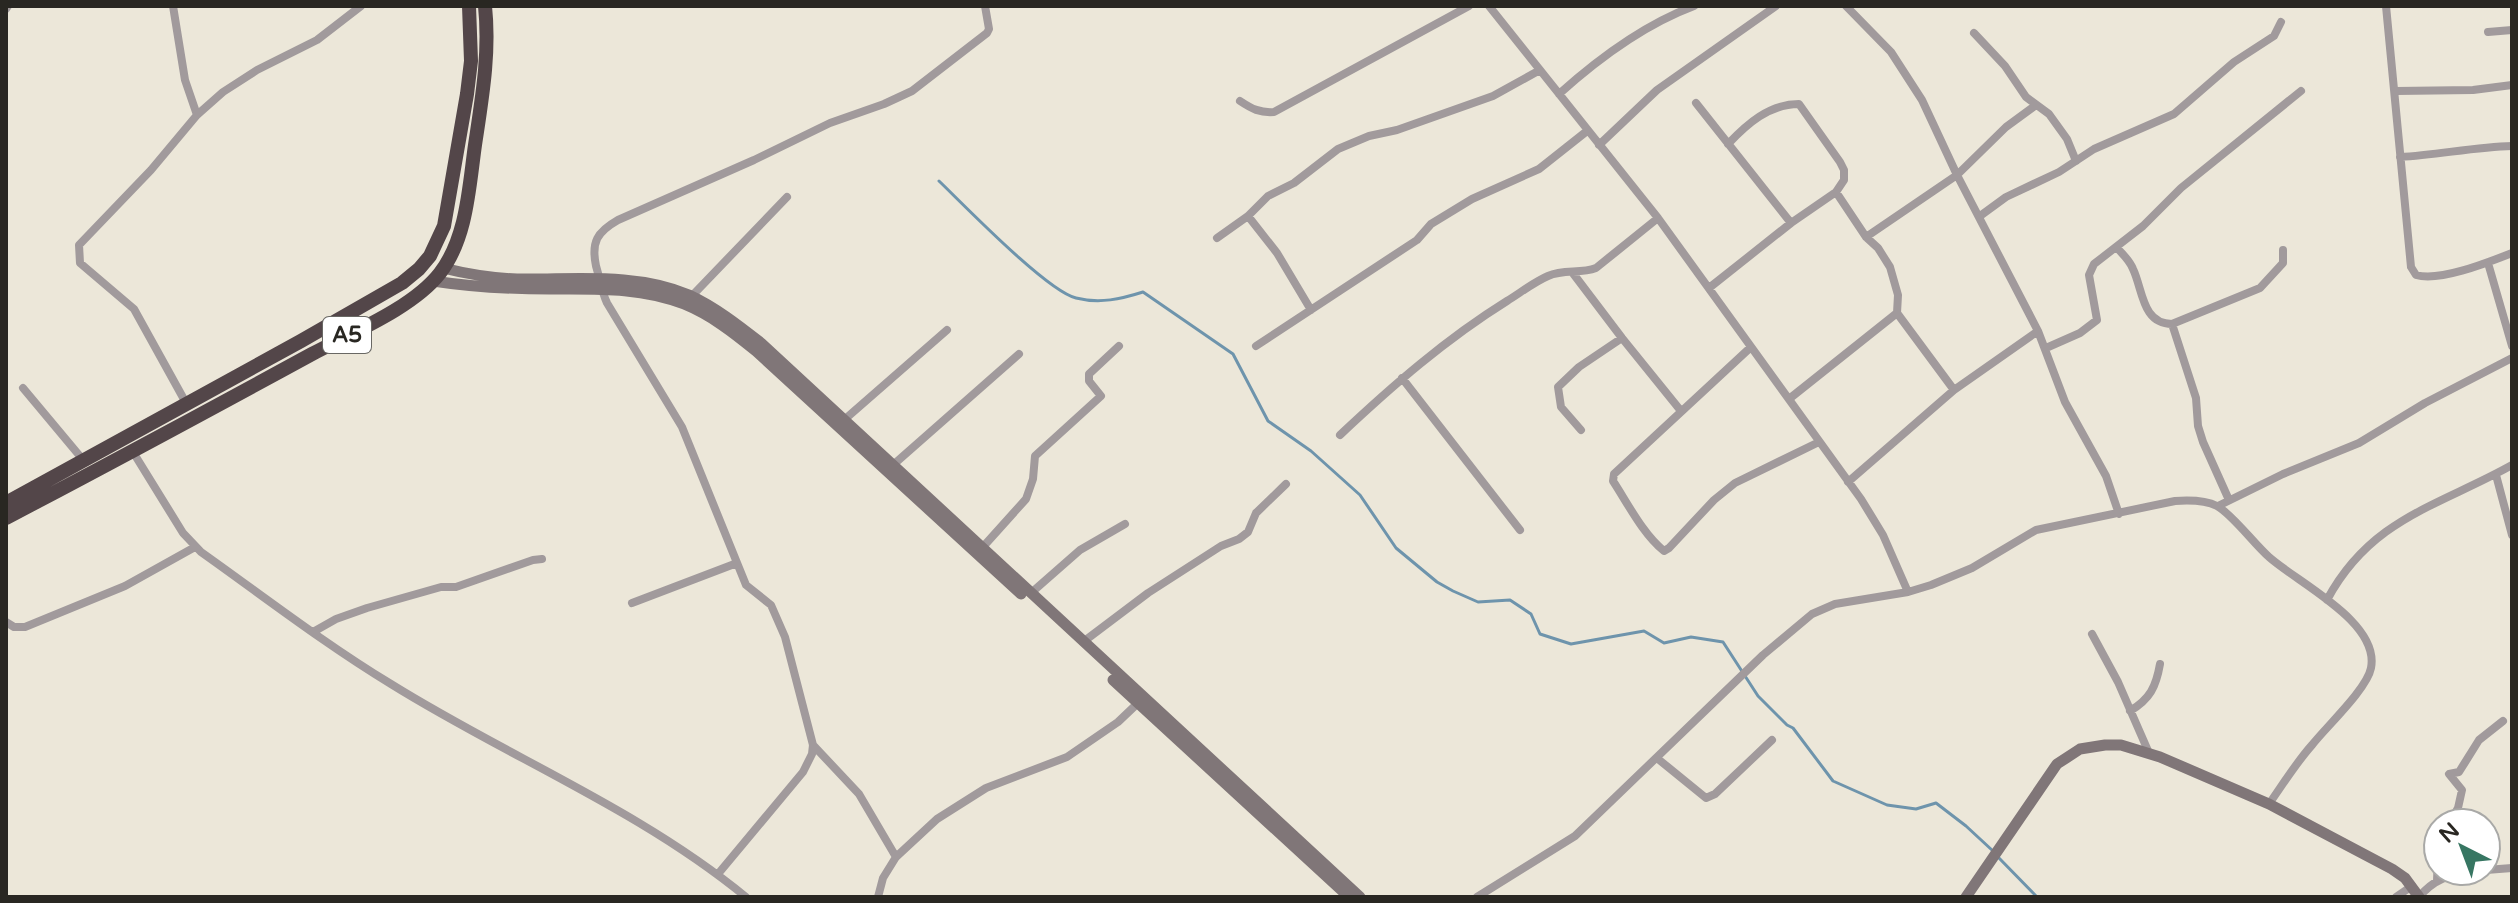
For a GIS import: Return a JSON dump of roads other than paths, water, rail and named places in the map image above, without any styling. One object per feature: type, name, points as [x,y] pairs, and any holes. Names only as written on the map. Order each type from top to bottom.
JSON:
[{"type":"highway","name":"A5","points":[[6,503],[402,283],[425,262],[439,241],[444,226],[467,94],[471,61],[469,6]]},
{"type":"highway","name":"A5","points":[[6,518],[381,317],[433,281],[456,246],[468,194],[486,69],[488,36],[485,6]]},
{"type":"highway","points":[[301,341],[308,356]]},
{"type":"street","points":[[173,6],[185,80],[197,115]]},
{"type":"street","points":[[186,403],[134,309],[80,263],[79,245],[114,211],[197,115],[234,84],[317,40],[361,6]]},
{"type":"street","points":[[718,874],[803,772],[813,745],[785,637],[771,605],[746,585],[686,435],[599,283],[593,247],[599,232],[608,225],[830,123],[912,91],[987,33],[985,6]]},
{"type":"street","points":[[1240,101],[1263,113],[1274,112],[1469,6]]},
{"type":"street","points":[[1489,6],[1658,218],[1789,399],[1879,527],[1908,592]]},
{"type":"street","points":[[1559,94],[1599,58],[1655,22],[1694,6]]},
{"type":"street","points":[[1599,145],[1657,90],[1776,6]]},
{"type":"street","points":[[1846,6],[1891,52],[1922,100],[2038,331],[2065,402],[2106,476],[2119,514]]},
{"type":"street","points":[[2387,7],[2411,267],[2416,275],[2431,277],[2488,263],[2512,253]]},
{"type":"street","points":[[1980,216],[2006,197],[2094,149],[2174,114],[2234,62],[2274,36],[2281,22]]},
{"type":"street","points":[[2488,32],[2512,30]]},
{"type":"street","points":[[1974,33],[2005,66],[2026,97],[2049,114],[2067,139],[2076,161]]},
{"type":"street","points":[[1217,238],[1248,216],[1268,196],[1294,183],[1338,149],[1493,96],[1540,70]]},
{"type":"street","points":[[2396,91],[2473,90],[2512,85]]},
{"type":"street","points":[[2046,348],[2080,333],[2097,320],[2089,275],[2094,264],[2117,248],[2181,188],[2301,91]]},
{"type":"street","points":[[1696,103],[1791,223]]},
{"type":"street","points":[[1709,288],[1791,223],[1836,192],[1844,180],[1844,170],[1799,104],[1758,116],[1728,144]]},
{"type":"street","points":[[1866,237],[1957,175],[1997,135],[2036,105]]},
{"type":"street","points":[[1256,346],[1417,240],[1431,224],[1472,199],[1539,169],[1587,131]]},
{"type":"street","points":[[2400,157],[2512,146]]},
{"type":"street","points":[[1836,192],[1890,267],[1898,295],[1897,313],[1954,390]]},
{"type":"street","points":[[687,300],[787,197]]},
{"type":"street","points":[[1248,216],[1277,253],[1311,310]]},
{"type":"street","points":[[1340,435],[1402,378],[1466,327],[1545,277],[1596,268],[1658,218]]},
{"type":"street","points":[[2117,248],[2132,265],[2147,309],[2163,324],[2172,324],[2260,288],[2283,263],[2283,250]]},
{"type":"street","points":[[2488,263],[2512,346]]},
{"type":"street","points":[[443,268],[515,279],[599,283]]},
{"type":"street","points":[[1572,272],[1681,411]]},
{"type":"street","points":[[433,281],[508,288],[635,282],[687,300],[743,328],[1360,897]]},
{"type":"street","points":[[687,300],[756,351],[1349,897]]},
{"type":"street","points":[[1789,399],[1897,313]]},
{"type":"street","points":[[2172,324],[2196,398],[2198,426],[2203,442],[2229,500]]},
{"type":"street","points":[[844,420],[947,330]]},
{"type":"street","points":[[1848,482],[1954,390],[2038,331]]},
{"type":"street","points":[[1581,430],[1561,407],[1558,387],[1579,367],[1622,338]]},
{"type":"street","points":[[982,548],[1026,499],[1033,479],[1035,456],[1101,396],[1089,381],[1089,374],[1119,346]]},
{"type":"street","points":[[1751,347],[1614,474],[1613,481],[1646,531],[1664,551],[1735,483],[1819,442]]},
{"type":"street","points":[[893,465],[1019,354]]},
{"type":"street","points":[[2218,506],[2359,443],[2425,403],[2512,358]]},
{"type":"street","points":[[1402,378],[1520,530]]},
{"type":"street","points":[[23,388],[84,461]]},
{"type":"street","points":[[133,452],[195,547],[391,684],[583,791],[718,874],[746,897]]},
{"type":"street","points":[[2327,600],[2338,578],[2361,551],[2402,520],[2512,465]]},
{"type":"street","points":[[2496,475],[2512,535]]},
{"type":"street","points":[[1083,642],[1148,593],[1248,532],[1256,513],[1286,484]]},
{"type":"street","points":[[1477,897],[1575,836],[1763,655],[1822,608],[1931,585],[1972,568],[2036,530],[2175,501],[2194,500],[2218,506],[2270,559],[2327,600],[2368,642],[2372,653],[2371,672],[2311,745],[2269,804]]},
{"type":"street","points":[[1031,593],[1080,550],[1125,524]]},
{"type":"street","points":[[6,622],[14,627],[25,627],[125,586],[195,547]]},
{"type":"street","points":[[313,632],[336,619],[367,608],[441,587],[456,587],[542,559]]},
{"type":"street","points":[[632,603],[737,563]]},
{"type":"street","points":[[2092,634],[2149,753]]},
{"type":"street","points":[[2130,711],[2147,699],[2153,690],[2160,664]]},
{"type":"street","points":[[878,897],[883,878],[896,857],[937,819],[986,788],[1067,757],[1118,722],[1138,703]]},
{"type":"street","points":[[2458,807],[2462,790],[2449,774],[2459,772],[2479,740],[2503,721]]},
{"type":"street","points":[[1658,759],[1706,798],[1715,794],[1772,740]]},
{"type":"street","points":[[813,745],[859,794],[896,857]]},
{"type":"street","points":[[1966,897],[2051,772],[2068,755],[2092,746],[2105,745],[2121,745],[2149,753],[2269,804],[2385,865],[2405,878],[2417,893],[2396,897]]},
{"type":"waterway","points":[[939,181],[1006,246],[1063,292],[1076,298],[1102,301],[1143,292],[1233,354],[1268,421],[1311,451],[1360,495],[1396,548],[1437,582],[1478,602],[1510,600],[1531,614],[1540,634],[1571,644],[1644,631],[1664,643],[1691,637],[1723,642],[1758,696],[1793,728],[1833,781],[1887,805],[1916,809],[1936,803],[1993,851]]},
{"type":"waterway","points":[[1998,857],[2037,897]]}]
